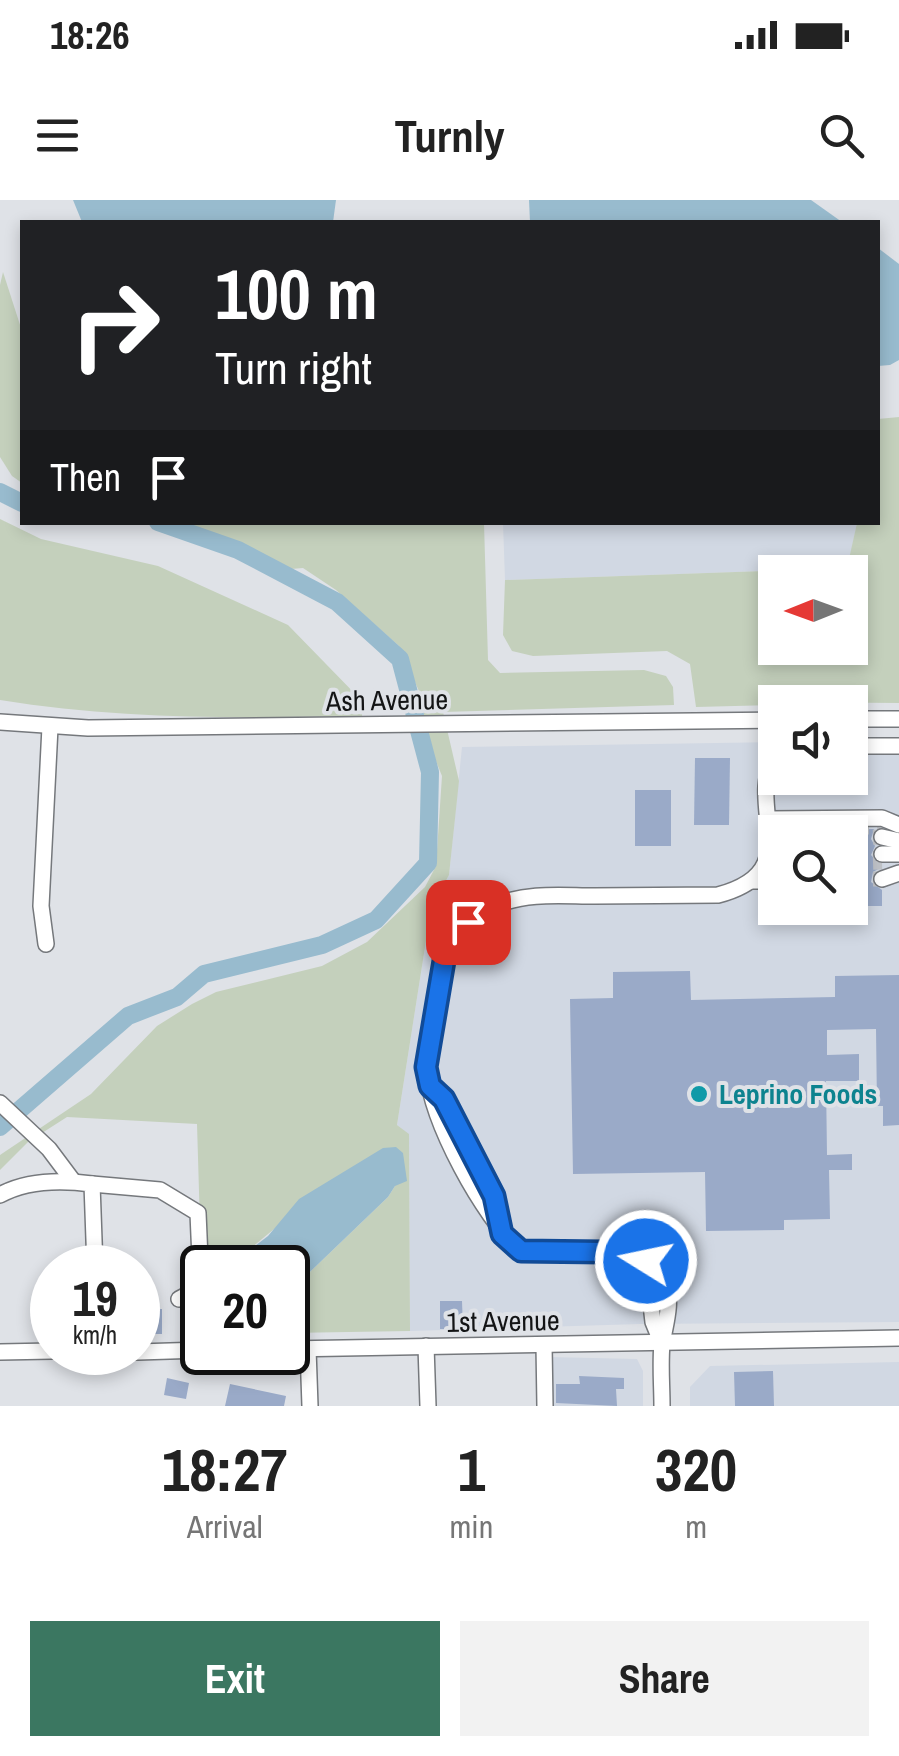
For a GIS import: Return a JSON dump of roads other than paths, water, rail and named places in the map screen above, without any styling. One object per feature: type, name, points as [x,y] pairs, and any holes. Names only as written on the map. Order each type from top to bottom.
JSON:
[{"type":"street","points":[[868,719],[899,718]]},
{"type":"street","name":"Ash Avenue","points":[[0,722],[50,727],[758,720]]},
{"type":"street","points":[[46,944],[42,889],[50,727]]},
{"type":"street","points":[[868,746],[899,746]]},
{"type":"street","points":[[868,823],[882,818],[899,826]]},
{"type":"street","points":[[662,1406],[662,1344],[652,1322],[646,1261],[604,1252],[521,1251],[502,1234],[482,1204],[433,1105],[426,1067],[446,949],[468,922],[494,906],[524,896],[718,895],[741,889],[758,869]]},
{"type":"street","points":[[0,1103],[49,1149],[73,1181]]},
{"type":"street","points":[[0,1195],[16,1186],[73,1181],[160,1190],[198,1213],[201,1282],[179,1299]]},
{"type":"street","points":[[92,1184],[94,1245]]},
{"type":"street","name":"1st Avenue","points":[[310,1349],[899,1338]]},
{"type":"street","points":[[544,1345],[544,1406]]},
{"type":"street","points":[[426,1346],[428,1406]]},
{"type":"street","points":[[0,1352],[30,1351]]},
{"type":"street","points":[[309,1375],[310,1406]]},
{"type":"water","points":[[73,200],[336,200],[333,220],[81,220]]},
{"type":"water","points":[[529,200],[811,200],[839,220],[530,220]]},
{"type":"water","points":[[880,250],[899,264],[899,360],[880,366]]},
{"type":"water","points":[[396,1147],[403,1153],[407,1181],[395,1186],[310,1272],[310,1245],[256,1245],[299,1199],[383,1148]]},
{"type":"waterway","points":[[0,492],[20,502]]},
{"type":"waterway","points":[[0,1127],[128,1016],[177,997],[204,974],[322,945],[376,920],[428,863],[430,772],[400,659],[337,602],[238,550],[167,525]]},
{"type":"tunnel","points":[[868,827],[882,827]]},
{"type":"tunnel","points":[[868,837],[882,837]]},
{"type":"tunnel","points":[[868,862],[882,862]]},
{"type":"tunnel","points":[[868,879],[882,879]]},
{"type":"place","name":"Leprino Foods","points":[[699,1094]]}]
